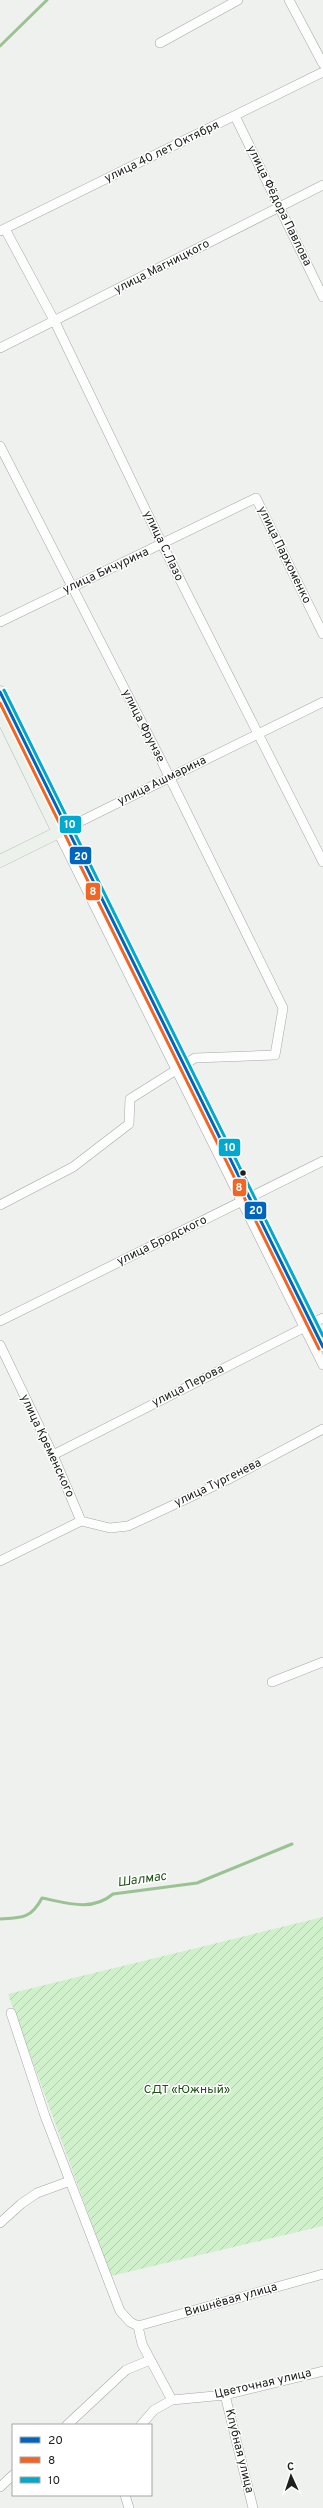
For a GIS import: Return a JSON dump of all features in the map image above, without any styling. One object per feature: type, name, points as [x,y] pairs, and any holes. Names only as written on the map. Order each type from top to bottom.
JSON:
[{"type":"main road","points":[[0,692],[62,830]]},
{"type":"main road","points":[[0,713],[62,830]]},
{"type":"main road","name":"улица Ашмарина","points":[[0,860],[62,830]]},
{"type":"street","points":[[160,43],[238,0]]},
{"type":"street","points":[[289,0],[323,64]]},
{"type":"street","name":"улица 40 лет Октября","points":[[2,230],[323,72]]},
{"type":"street","name":"улица Фёдора Павлова","points":[[235,116],[323,297]]},
{"type":"street","name":"улица Магницкого","points":[[0,348],[55,322],[280,206],[323,186]]},
{"type":"street","name":"улица С.Лазо","points":[[2,230],[55,322],[162,544],[323,862]]},
{"type":"street","name":"улица Фрунзе","points":[[0,446],[169,777],[283,1008],[275,1055],[236,1058],[204,1056],[181,1067]]},
{"type":"street","name":"улица Бичурина","points":[[0,622],[256,498]]},
{"type":"street","name":"улица Пархоменко","points":[[256,498],[323,634]]},
{"type":"street","name":"улица Ашмарина","points":[[62,830],[323,702]]},
{"type":"street","points":[[62,830],[246,1199],[307,1326],[323,1365]]},
{"type":"street","points":[[0,1205],[74,1167],[129,1124],[130,1099],[181,1067]]},
{"type":"street","name":"улица Бродского","points":[[0,1321],[323,1161]]},
{"type":"street","name":"улица Перова","points":[[53,1455],[323,1318]]},
{"type":"street","points":[[307,1326],[323,1347]]},
{"type":"street","name":"улица Кременского","points":[[0,1345],[53,1455],[81,1521]]},
{"type":"street","name":"улица Тургенева","points":[[81,1521],[110,1528],[128,1526],[227,1480],[323,1429]]},
{"type":"street","points":[[0,1561],[81,1521]]},
{"type":"street","points":[[272,1682],[323,1662]]},
{"type":"street","points":[[11,2013],[70,2181],[120,2311],[130,2322],[138,2326],[142,2344],[172,2400]]},
{"type":"street","points":[[0,2223],[21,2204],[37,2193],[70,2181]]},
{"type":"street","name":"Вишнёвая улица","points":[[138,2326],[323,2274]]},
{"type":"street","points":[[68,2424],[126,2370],[150,2360]]},
{"type":"street","name":"Цветочная улица","points":[[142,2424],[154,2410],[172,2400],[225,2395],[323,2370]]},
{"type":"street","name":"Клубная улица","points":[[225,2395],[253,2508]]},
{"type":"street","points":[[0,2487],[12,2476]]},
{"type":"street","points":[[125,2496],[129,2508]]},
{"type":"green space","name":"СДТ «Южный»","points":[[323,1917],[323,2226],[111,2276],[8,1994]]},
{"type":"waterway","points":[[0,46],[47,0]]},
{"type":"waterway","name":"Шалмас","points":[[0,1919],[25,1916],[34,1910],[42,1898],[79,1905],[97,1903],[105,1900],[113,1894],[197,1883],[292,1844]]},
{"type":"transit line","name":"10","points":[[4,690],[323,1336]]},
{"type":"transit line","name":"20","points":[[0,692],[323,1347]]},
{"type":"transit line","name":"8","points":[[0,703],[319,1349]]}]
